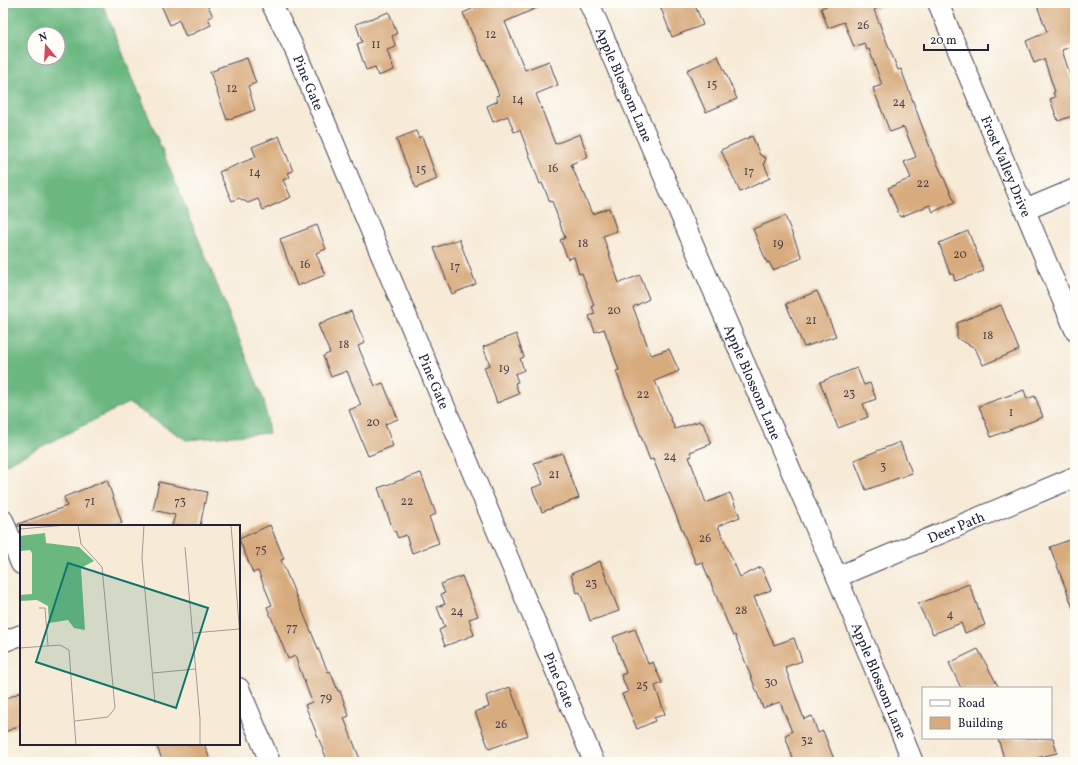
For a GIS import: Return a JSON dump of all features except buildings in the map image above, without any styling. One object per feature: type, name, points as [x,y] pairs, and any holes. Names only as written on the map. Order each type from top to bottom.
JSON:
[{"type":"street","name":"Pine Gate","points":[[271,3],[298,58],[594,762]]},
{"type":"street","name":"Apple Blossom Lane","points":[[589,3],[837,577],[913,762]]},
{"type":"street","name":"Frost Valley Drive","points":[[938,3],[1075,330]]},
{"type":"street","points":[[1025,210],[1075,189]]},
{"type":"street","name":"Deer Path","points":[[837,577],[1075,477]]},
{"type":"street","points":[[3,520],[20,562]]},
{"type":"street","points":[[3,642],[20,635]]},
{"type":"street","points":[[240,690],[270,762]]},
{"type":"green space","points":[[3,3],[104,3],[103,5],[264,400],[269,433],[186,440],[128,403],[3,466]]}]
